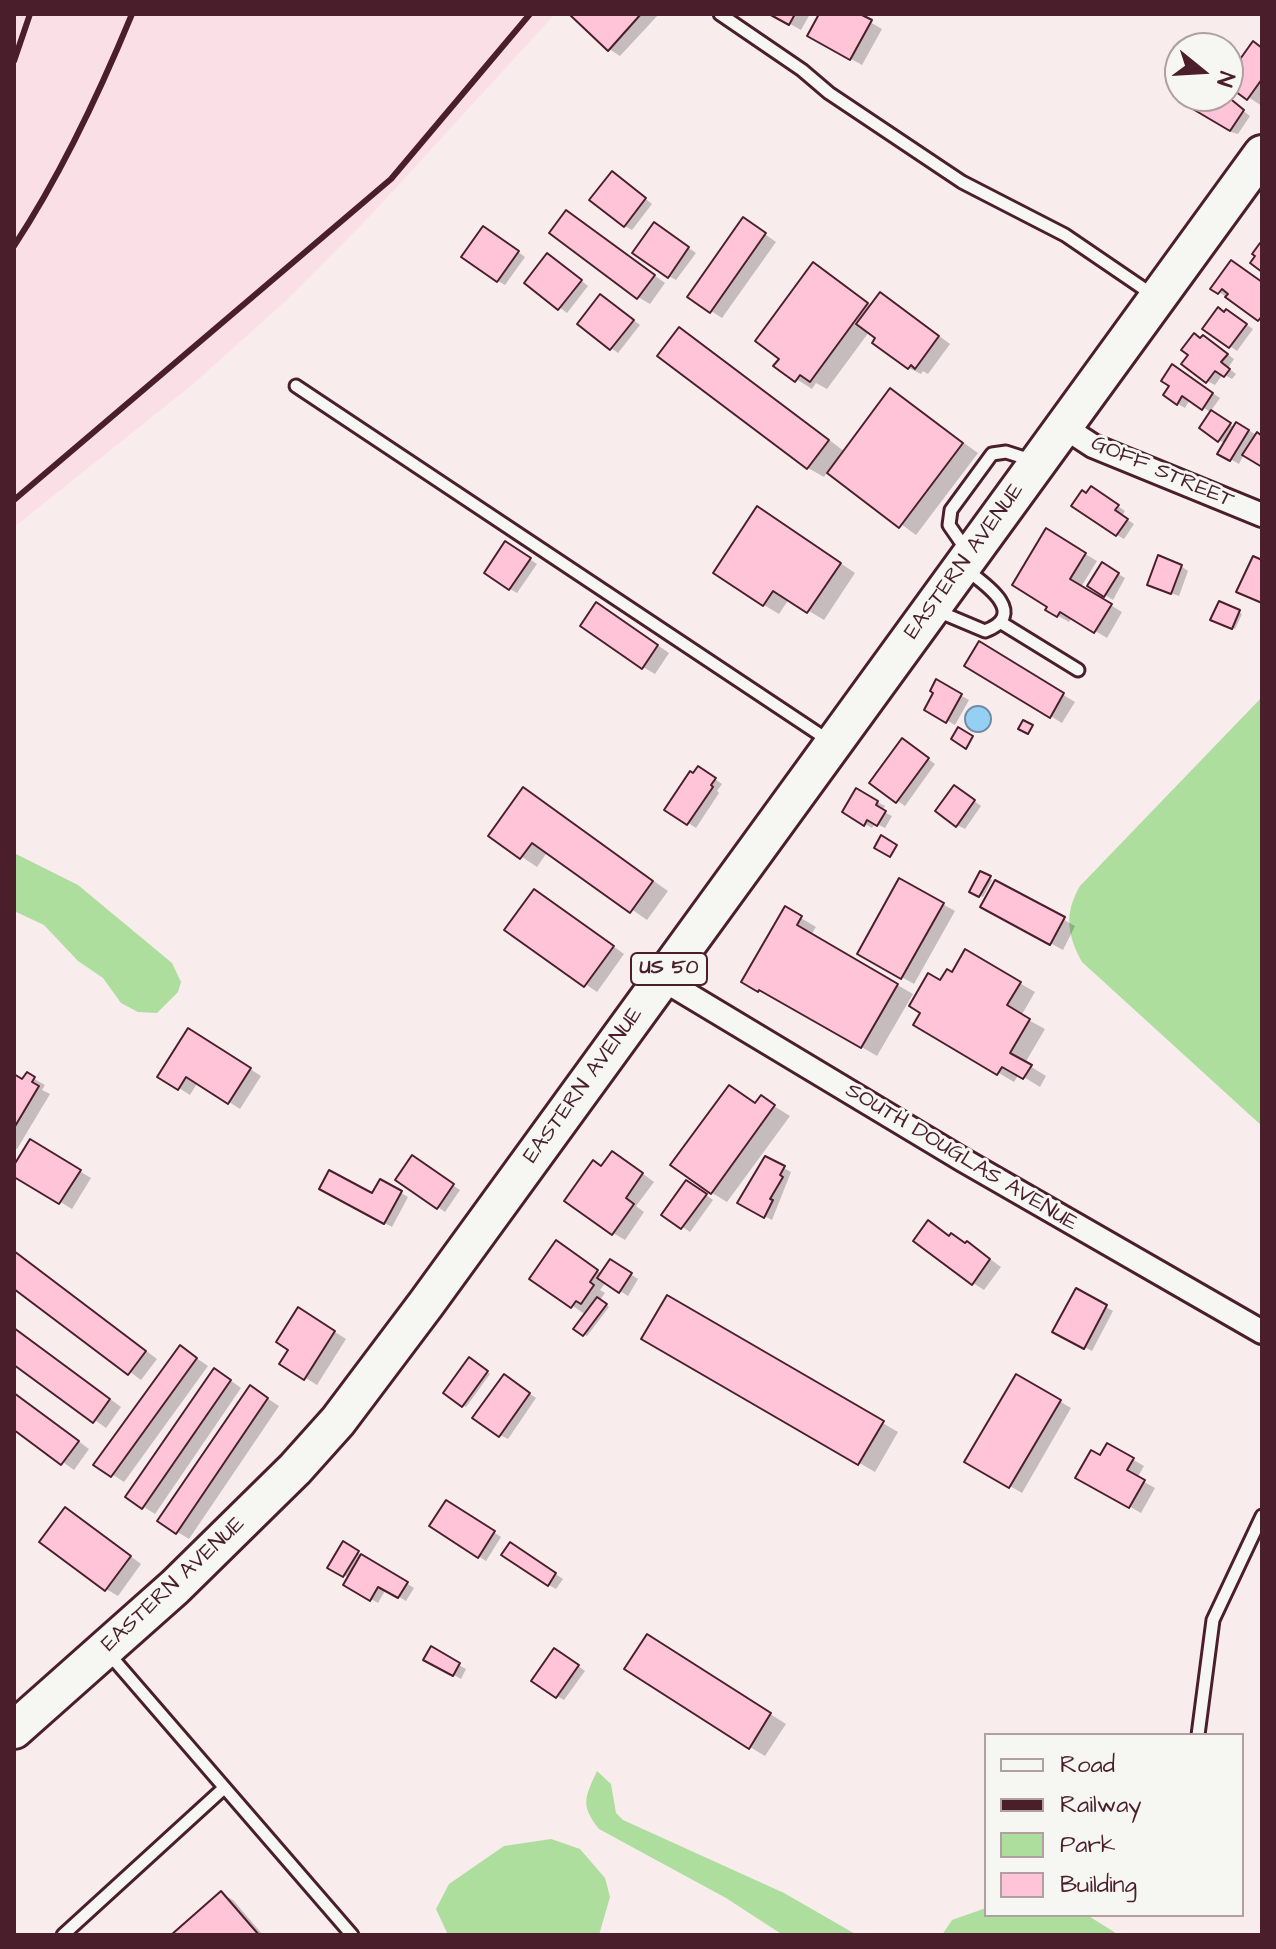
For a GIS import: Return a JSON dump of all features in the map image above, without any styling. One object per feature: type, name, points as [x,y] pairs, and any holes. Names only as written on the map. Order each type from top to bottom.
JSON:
[{"type":"main road","name":"EASTERN AVENUE","points":[[14,1730],[242,1524],[338,1421],[1262,154]]},
{"type":"street","name":"GOFF STREET","points":[[1064,427],[1093,446],[1262,515]]},
{"type":"street","name":"SOUTH DOUGLAS AVENUE","points":[[662,979],[963,1160],[1262,1332]]},
{"type":"lane","points":[[720,14],[802,70],[829,93],[962,182],[1065,235],[1157,298]]},
{"type":"lane","points":[[296,386],[832,743]]},
{"type":"lane","points":[[930,608],[985,631],[997,627],[1003,607],[999,597],[966,561]]},
{"type":"lane","points":[[1000,622],[1078,670]]},
{"type":"lane","points":[[1198,1733],[1213,1620],[1262,1516]]},
{"type":"lane","points":[[105,1649],[352,1935]]},
{"type":"lane","points":[[63,1935],[224,1788]]},
{"type":"shaded area","points":[[14,14],[555,14],[370,216],[290,297],[192,385],[14,527]]},
{"type":"green space","points":[[1262,697],[1262,1126],[1082,962],[1069,924],[1071,905],[1080,886]]},
{"type":"green space","points":[[14,853],[78,885],[172,963],[181,982],[178,992],[157,1013],[138,1012],[121,1003],[103,978],[78,961],[44,925],[14,911]]},
{"type":"green space","points":[[597,1771],[611,1784],[616,1813],[623,1820],[784,1893],[857,1935],[783,1935],[726,1898],[599,1829],[586,1801]]},
{"type":"green space","points":[[551,1839],[580,1849],[605,1878],[610,1897],[599,1935],[448,1935],[436,1909],[449,1884],[504,1846]]},
{"type":"green space","points":[[984,1909],[984,1917],[1090,1917],[1119,1935],[942,1935],[952,1920]]},
{"type":"water","points":[[978,706],[987,710],[991,719],[987,728],[978,732],[969,728],[965,719],[969,710]]},
{"type":"building","points":[[569,14],[641,14],[608,51]]},
{"type":"building","points":[[769,14],[795,14],[789,25]]},
{"type":"building","points":[[819,14],[860,14],[872,20],[850,60],[807,36]]},
{"type":"building","points":[[1253,41],[1262,48],[1262,79],[1247,100],[1244,98],[1244,54]]},
{"type":"building","points":[[1198,112],[1243,112],[1230,131]]},
{"type":"building","points":[[612,171],[646,198],[624,227],[589,200]]},
{"type":"building","points":[[566,210],[655,275],[637,299],[549,233]]},
{"type":"building","points":[[743,217],[766,233],[710,313],[687,297]]},
{"type":"building","points":[[654,222],[689,247],[668,278],[632,253]]},
{"type":"building","points":[[483,226],[519,251],[497,282],[461,257]]},
{"type":"building","points":[[1260,243],[1262,245],[1262,272],[1250,263]]},
{"type":"building","points":[[547,253],[582,280],[558,310],[524,283]]},
{"type":"building","points":[[1231,260],[1262,282],[1262,316],[1258,321],[1225,297],[1228,294],[1222,289],[1218,294],[1210,289]]},
{"type":"building","points":[[813,262],[868,303],[810,382],[800,375],[795,382],[773,366],[779,359],[755,341]]},
{"type":"building","points":[[880,292],[939,336],[915,369],[911,365],[908,369],[872,343],[875,338],[856,324]]},
{"type":"building","points":[[600,294],[634,320],[610,350],[577,324]]},
{"type":"building","points":[[1218,307],[1247,324],[1229,348],[1202,329]]},
{"type":"building","points":[[679,327],[829,440],[807,469],[657,356]]},
{"type":"building","points":[[1194,333],[1200,338],[1203,335],[1228,354],[1221,362],[1230,369],[1224,377],[1215,371],[1206,383],[1181,364],[1188,355],[1181,350]]},
{"type":"building","points":[[1172,364],[1213,393],[1202,410],[1182,396],[1177,405],[1163,395],[1169,386],[1161,381]]},
{"type":"building","points":[[890,388],[963,443],[899,528],[827,473]]},
{"type":"building","points":[[1211,410],[1231,423],[1218,442],[1199,428]]},
{"type":"building","points":[[1236,422],[1249,430],[1230,461],[1217,454]]},
{"type":"building","points":[[1257,432],[1262,436],[1262,467],[1242,455]]},
{"type":"building","points":[[1091,486],[1119,505],[1115,510],[1128,519],[1116,536],[1071,506],[1082,490],[1086,493]]},
{"type":"building","points":[[757,506],[841,563],[807,613],[773,591],[763,606],[713,573]]},
{"type":"building","points":[[1046,528],[1086,553],[1070,579],[1112,604],[1094,633],[1060,612],[1057,617],[1045,610],[1047,607],[1012,585]]},
{"type":"building","points":[[505,541],[531,558],[509,590],[484,573]]},
{"type":"building","points":[[1158,555],[1182,565],[1171,594],[1147,585]]},
{"type":"building","points":[[1253,556],[1262,560],[1262,603],[1236,592]]},
{"type":"building","points":[[1102,562],[1119,573],[1104,597],[1087,586]]},
{"type":"building","points":[[1219,601],[1240,610],[1232,629],[1210,620]]},
{"type":"building","points":[[596,602],[658,645],[642,669],[580,626]]},
{"type":"building","points":[[979,641],[1064,693],[1050,718],[964,666]]},
{"type":"building","points":[[936,679],[962,694],[946,723],[924,710]]},
{"type":"building","points":[[1023,720],[1033,725],[1028,734],[1018,729]]},
{"type":"building","points":[[958,727],[973,736],[966,749],[951,739]]},
{"type":"building","points":[[902,738],[929,758],[896,803],[869,783]]},
{"type":"building","points":[[698,766],[716,778],[687,825],[664,810],[690,771],[693,773]]},
{"type":"building","points":[[954,785],[975,800],[956,827],[935,811]]},
{"type":"building","points":[[523,787],[653,881],[630,913],[532,843],[520,859],[488,836]]},
{"type":"building","points":[[856,788],[878,801],[876,805],[886,811],[877,826],[867,820],[864,826],[842,812]]},
{"type":"building","points":[[881,835],[897,845],[890,857],[874,848]]},
{"type":"building","points":[[980,871],[991,876],[979,897],[969,892]]},
{"type":"building","points":[[899,878],[944,903],[901,979],[857,954]]},
{"type":"building","points":[[995,880],[1065,917],[1050,945],[980,907]]},
{"type":"building","points":[[534,889],[614,946],[584,987],[504,930]]},
{"type":"building","points":[[785,906],[802,916],[797,925],[898,984],[861,1048],[741,982]]},
{"type":"building","points":[[965,949],[1021,982],[1007,1005],[1030,1019],[1010,1053],[1032,1065],[1023,1079],[1002,1067],[997,1075],[913,1025],[920,1013],[909,1006],[928,973],[940,980],[947,969],[952,972]]},
{"type":"building","points":[[188,1028],[251,1068],[228,1104],[186,1077],[178,1090],[157,1077]]},
{"type":"building","points":[[27,1072],[35,1077],[32,1082],[39,1086],[14,1128],[14,1074],[22,1079]]},
{"type":"building","points":[[729,1085],[755,1103],[761,1095],[775,1105],[711,1194],[670,1165]]},
{"type":"building","points":[[30,1139],[81,1170],[59,1204],[14,1177],[14,1165]]},
{"type":"building","points":[[612,1151],[643,1173],[626,1198],[634,1204],[612,1235],[564,1201],[593,1160],[601,1166]]},
{"type":"building","points":[[412,1155],[454,1184],[437,1209],[395,1180]]},
{"type":"building","points":[[765,1156],[785,1166],[764,1218],[737,1203]]},
{"type":"building","points":[[329,1170],[372,1193],[380,1179],[402,1191],[384,1224],[319,1189]]},
{"type":"building","points":[[686,1180],[707,1194],[681,1229],[661,1215]]},
{"type":"building","points":[[928,1220],[949,1236],[951,1233],[965,1243],[967,1241],[990,1259],[972,1285],[913,1241]]},
{"type":"building","points":[[556,1240],[598,1270],[590,1282],[594,1285],[581,1304],[576,1301],[571,1308],[529,1279]]},
{"type":"building","points":[[14,1251],[146,1351],[128,1375],[14,1289]]},
{"type":"building","points":[[610,1259],[632,1273],[619,1293],[597,1278]]},
{"type":"building","points":[[1076,1288],[1107,1305],[1084,1349],[1052,1332]]},
{"type":"building","points":[[667,1295],[884,1421],[858,1465],[641,1339]]},
{"type":"building","points":[[597,1297],[607,1304],[583,1336],[573,1329]]},
{"type":"building","points":[[298,1307],[335,1331],[304,1380],[279,1364],[288,1350],[276,1342]]},
{"type":"building","points":[[14,1328],[110,1399],[93,1423],[14,1365]]},
{"type":"building","points":[[180,1345],[197,1358],[111,1477],[93,1465]]},
{"type":"building","points":[[469,1357],[488,1371],[462,1407],[443,1393]]},
{"type":"building","points":[[214,1368],[231,1380],[142,1509],[125,1497]]},
{"type":"building","points":[[504,1374],[530,1393],[499,1437],[472,1418]]},
{"type":"building","points":[[1016,1374],[1061,1400],[1009,1488],[964,1462]]},
{"type":"building","points":[[250,1385],[268,1398],[176,1534],[157,1521]]},
{"type":"building","points":[[14,1393],[79,1441],[61,1465],[14,1430]]},
{"type":"building","points":[[1107,1443],[1134,1458],[1127,1470],[1145,1480],[1129,1508],[1075,1478],[1091,1450],[1100,1455]]},
{"type":"building","points":[[446,1500],[495,1531],[478,1558],[429,1526]]},
{"type":"building","points":[[65,1507],[131,1556],[105,1591],[39,1542]]},
{"type":"building","points":[[343,1541],[359,1551],[343,1577],[327,1568]]},
{"type":"building","points":[[510,1542],[556,1573],[548,1586],[501,1555]]},
{"type":"building","points":[[361,1554],[408,1582],[398,1598],[378,1587],[370,1601],[343,1585]]},
{"type":"building","points":[[647,1634],[771,1713],[749,1749],[624,1669]]},
{"type":"building","points":[[431,1646],[460,1663],[453,1676],[423,1660]]},
{"type":"building","points":[[554,1648],[579,1665],[556,1698],[531,1681]]},
{"type":"building","points":[[221,1891],[259,1935],[171,1935]]},
{"type":"railway","points":[[14,61],[30,14]]},
{"type":"railway","points":[[14,246],[79,133],[132,14]]},
{"type":"railway","points":[[14,500],[391,179],[530,14]]}]
